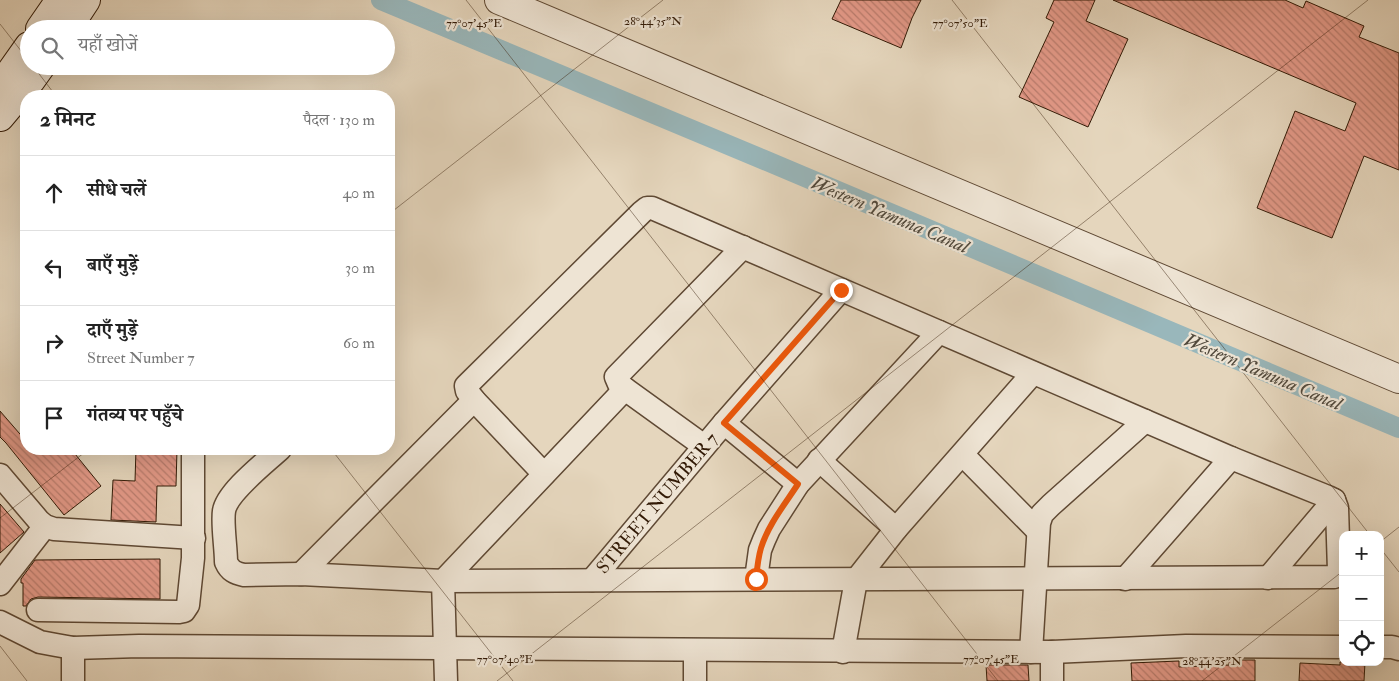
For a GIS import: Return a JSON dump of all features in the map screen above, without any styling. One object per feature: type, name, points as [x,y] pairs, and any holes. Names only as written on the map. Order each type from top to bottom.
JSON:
[{"type":"street","points":[[46,20],[60,0]]},
{"type":"street","points":[[73,20],[86,0]]},
{"type":"street","points":[[499,0],[1399,379]]},
{"type":"street","points":[[0,87],[20,59]]},
{"type":"street","points":[[22,90],[34,75]]},
{"type":"street","points":[[0,117],[20,92]]},
{"type":"street","points":[[274,455],[233,493],[226,503],[223,513],[226,562],[235,573],[244,575],[302,574],[443,581],[1268,578],[1334,577],[1337,576],[1339,571],[1337,508],[1334,500],[1144,421],[656,209],[647,208],[642,212],[466,389],[474,400],[544,474]]},
{"type":"street","points":[[704,446],[625,389],[616,377],[743,247]]},
{"type":"street","name":"STREET NUMBER 7","points":[[592,580],[704,446],[841,290]]},
{"type":"street","points":[[756,579],[760,550],[764,540],[798,484],[939,332]]},
{"type":"street","points":[[843,652],[856,580],[896,529],[963,455],[1033,373]]},
{"type":"street","points":[[446,681],[443,581],[625,389]]},
{"type":"street","points":[[302,574],[474,400]]},
{"type":"street","points":[[1052,681],[1042,652],[1036,579],[1038,531],[1042,514],[1144,421]]},
{"type":"street","points":[[724,423],[798,484]]},
{"type":"street","points":[[38,610],[179,612],[184,610],[188,605],[193,558],[193,455]]},
{"type":"street","points":[[963,455],[1038,531]]},
{"type":"street","points":[[1125,579],[1231,458]]},
{"type":"street","points":[[819,460],[896,529]]},
{"type":"street","points":[[0,474],[33,516],[45,526],[54,529],[194,538]]},
{"type":"street","points":[[1268,578],[1334,500]]},
{"type":"street","points":[[0,584],[45,526]]},
{"type":"street","points":[[0,622],[40,642],[73,648],[149,646],[1042,652],[1186,646],[1339,647]]},
{"type":"street","points":[[1384,647],[1399,649]]},
{"type":"street","points":[[73,648],[73,681]]},
{"type":"street","points":[[695,651],[695,681]]},
{"type":"building","points":[[841,0],[921,0],[901,48],[832,19]]},
{"type":"building","points":[[1054,0],[1095,0],[1086,21],[1128,39],[1088,127],[1019,97],[1054,22],[1046,18]]},
{"type":"building","points":[[1113,0],[1285,0],[1303,8],[1306,1],[1364,26],[1359,37],[1399,53],[1399,170],[1364,156],[1332,238],[1257,208],[1295,111],[1345,131],[1356,103]]},
{"type":"building","points":[[0,411],[20,434],[20,455],[76,455],[101,486],[64,515],[0,437]]},
{"type":"building","points":[[136,455],[177,455],[176,486],[157,486],[156,522],[111,520],[113,480],[135,481]]},
{"type":"building","points":[[0,504],[24,532],[0,553]]},
{"type":"building","points":[[160,559],[160,599],[38,597],[31,599],[26,606],[23,606],[23,583],[21,583],[21,579],[35,560]]},
{"type":"building","points":[[1229,660],[1255,660],[1255,681],[1132,681],[1131,663],[1179,661],[1179,667],[1229,665]]},
{"type":"building","points":[[1300,663],[1365,666],[1364,681],[1299,681]]},
{"type":"building","points":[[986,665],[1028,665],[1029,681],[987,681]]},
{"type":"waterway","name":"Western Yamuna Canal","points":[[381,0],[1399,428]]},
{"type":"route","points":[[756,579],[760,550],[764,540],[798,484],[724,423],[841,290]]}]
